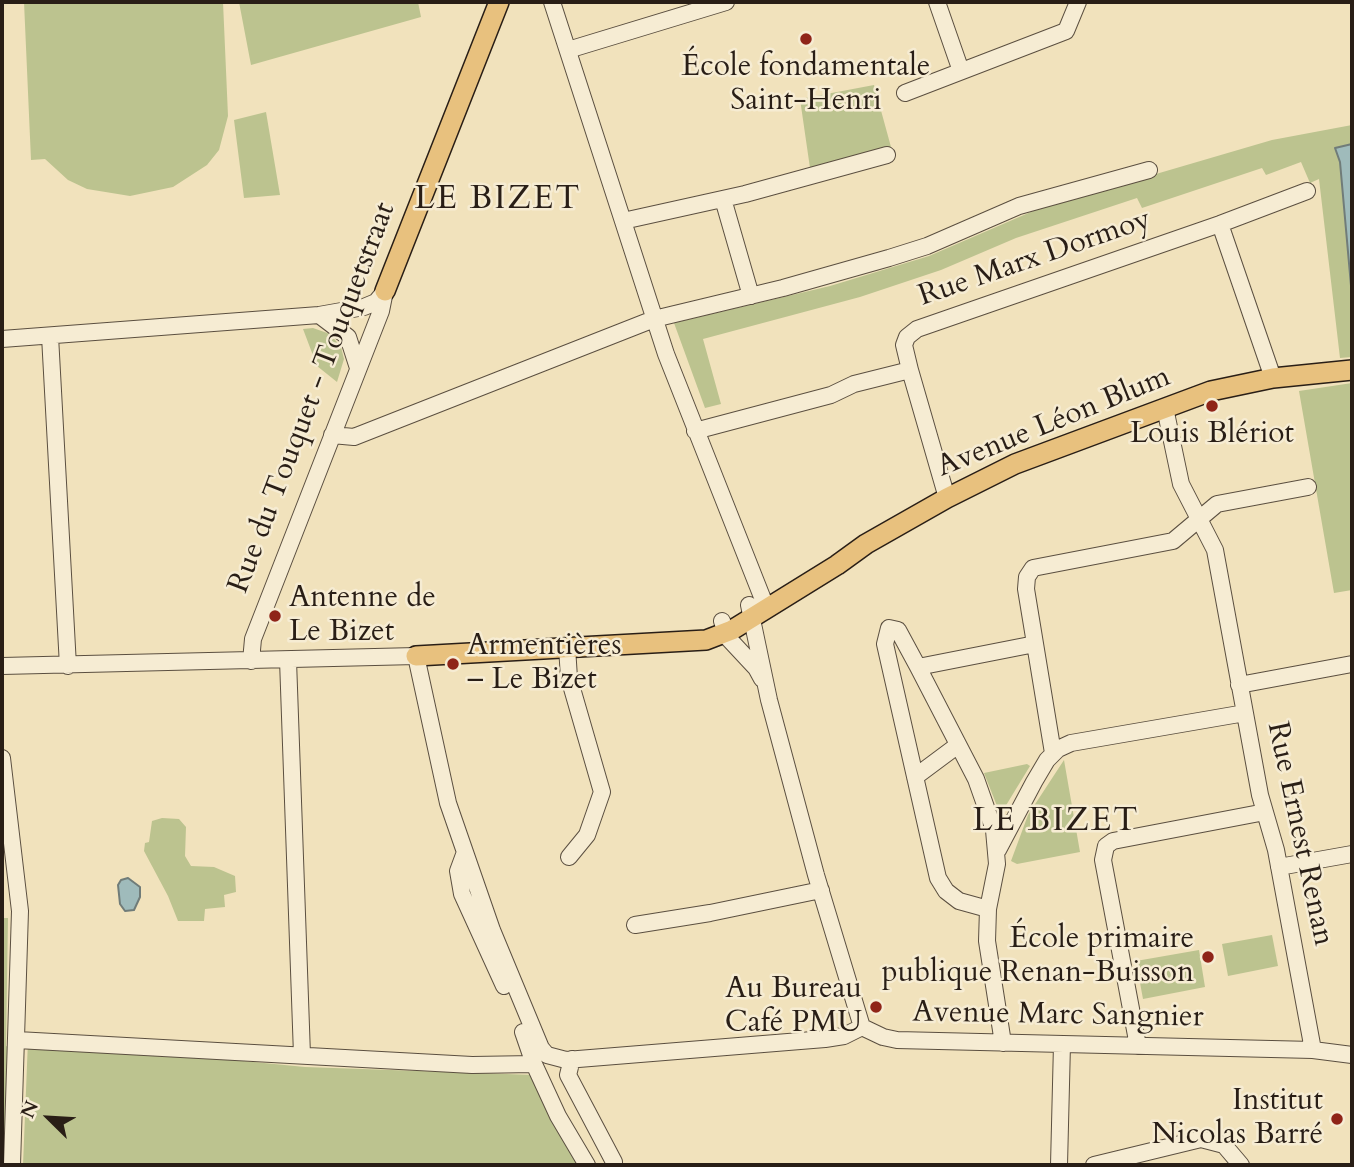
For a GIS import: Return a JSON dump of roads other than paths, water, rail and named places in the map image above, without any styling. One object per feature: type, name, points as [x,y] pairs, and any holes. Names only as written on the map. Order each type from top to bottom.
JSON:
[{"type":"main road","name":"Rue du Touquet - Touquetstraat","points":[[386,291],[499,2]]},
{"type":"main road","name":"Avenue Léon Blum","points":[[416,656],[635,643],[685,644],[724,627],[758,607],[837,554],[866,544],[947,498],[1015,464],[1211,391],[1273,377],[1299,368],[1352,361]]},
{"type":"main road","name":"Avenue Léon Blum","points":[[1273,377],[1352,370]]},
{"type":"street","points":[[2,666],[416,656],[440,776],[465,852],[496,940],[541,1048],[551,1058],[572,1059],[837,1038],[862,1027],[821,890],[767,691],[758,607],[654,319],[552,2]]},
{"type":"street","points":[[568,50],[726,2]]},
{"type":"street","points":[[937,2],[961,71]]},
{"type":"street","points":[[905,93],[1066,31],[1078,2]]},
{"type":"street","points":[[623,221],[723,199],[887,155]]},
{"type":"street","points":[[332,435],[354,437],[654,319],[751,296],[927,246],[1020,206],[1149,170]]},
{"type":"street","name":"Rue Marx Dormoy","points":[[910,370],[904,345],[907,337],[918,329],[1307,191]]},
{"type":"street","points":[[723,199],[751,296]]},
{"type":"street","points":[[1220,224],[1273,377]]},
{"type":"street","points":[[2,339],[319,315],[364,307],[376,302],[386,291]]},
{"type":"street","name":"Rue du Touquet - Touquetstraat","points":[[251,661],[253,639],[381,311],[386,291]]},
{"type":"street","points":[[319,315],[348,337],[358,369]]},
{"type":"street","points":[[50,336],[68,666]]},
{"type":"street","points":[[695,431],[831,396],[854,384],[910,370],[947,498]]},
{"type":"street","name":"Rue Ernest Renan","points":[[1165,408],[1181,484],[1215,550],[1239,685],[1279,867],[1314,1050]]},
{"type":"street","points":[[1003,1043],[987,941],[988,909],[997,851],[1028,792],[1053,753],[1026,582],[1032,568],[1173,541],[1211,507],[1223,502],[1308,487]]},
{"type":"street","points":[[724,627],[756,668],[767,691]]},
{"type":"street","points":[[988,909],[959,901],[941,884],[885,644],[888,629],[898,630],[958,745],[987,806],[997,851]]},
{"type":"street","points":[[918,667],[1035,644]]},
{"type":"street","points":[[567,647],[569,678],[602,792],[587,835],[569,857]]},
{"type":"street","points":[[288,660],[302,1055]]},
{"type":"street","points":[[1239,685],[1352,664]]},
{"type":"street","name":"Rue Ernest Renan","points":[[1053,753],[1071,744],[1245,713]]},
{"type":"street","points":[[915,777],[958,745]]},
{"type":"street","points":[[2,758],[20,911],[12,1034],[12,1165]]},
{"type":"street","points":[[1138,1046],[1103,860],[1104,849],[1113,841],[1265,812]]},
{"type":"street","points":[[465,852],[458,871],[462,894],[511,1001],[534,1064],[587,1165]]},
{"type":"street","points":[[1279,867],[1352,854]]},
{"type":"street","points":[[635,925],[821,890]]},
{"type":"street","name":"Avenue Marc Sangnier","points":[[862,1027],[890,1039],[1314,1050],[1352,1055]]},
{"type":"street","points":[[12,1034],[472,1065],[534,1064]]},
{"type":"street","points":[[1059,1165],[1062,1044]]},
{"type":"street","points":[[572,1059],[568,1075],[614,1162]]},
{"type":"street","points":[[1094,1165],[1201,1139],[1224,1145],[1241,1165]]},
{"type":"water","points":[[1352,144],[1352,297],[1340,162],[1335,148]]},
{"type":"water","points":[[128,878],[140,887],[140,897],[134,910],[125,911],[120,904],[118,885],[121,880]]},
{"type":"place","name":"École fondamentale Saint-Henri","points":[[806,39]]},
{"type":"place","name":"Louis Blériot","points":[[1212,406]]},
{"type":"place","name":"Antenne de Le Bizet","points":[[275,616]]},
{"type":"place","name":"Armentières – Le Bizet","points":[[453,664]]},
{"type":"place","name":"École primaire publique Renan-Buisson","points":[[1208,957]]},
{"type":"place","name":"Au Bureau Café PMU","points":[[876,1007]]},
{"type":"place","name":"Institut Nicolas Barré","points":[[1337,1119]]},
{"type":"district","name":"LE BIZET","points":[[498,200]]},
{"type":"district","name":"LE BIZET","points":[[1056,822]]}]
